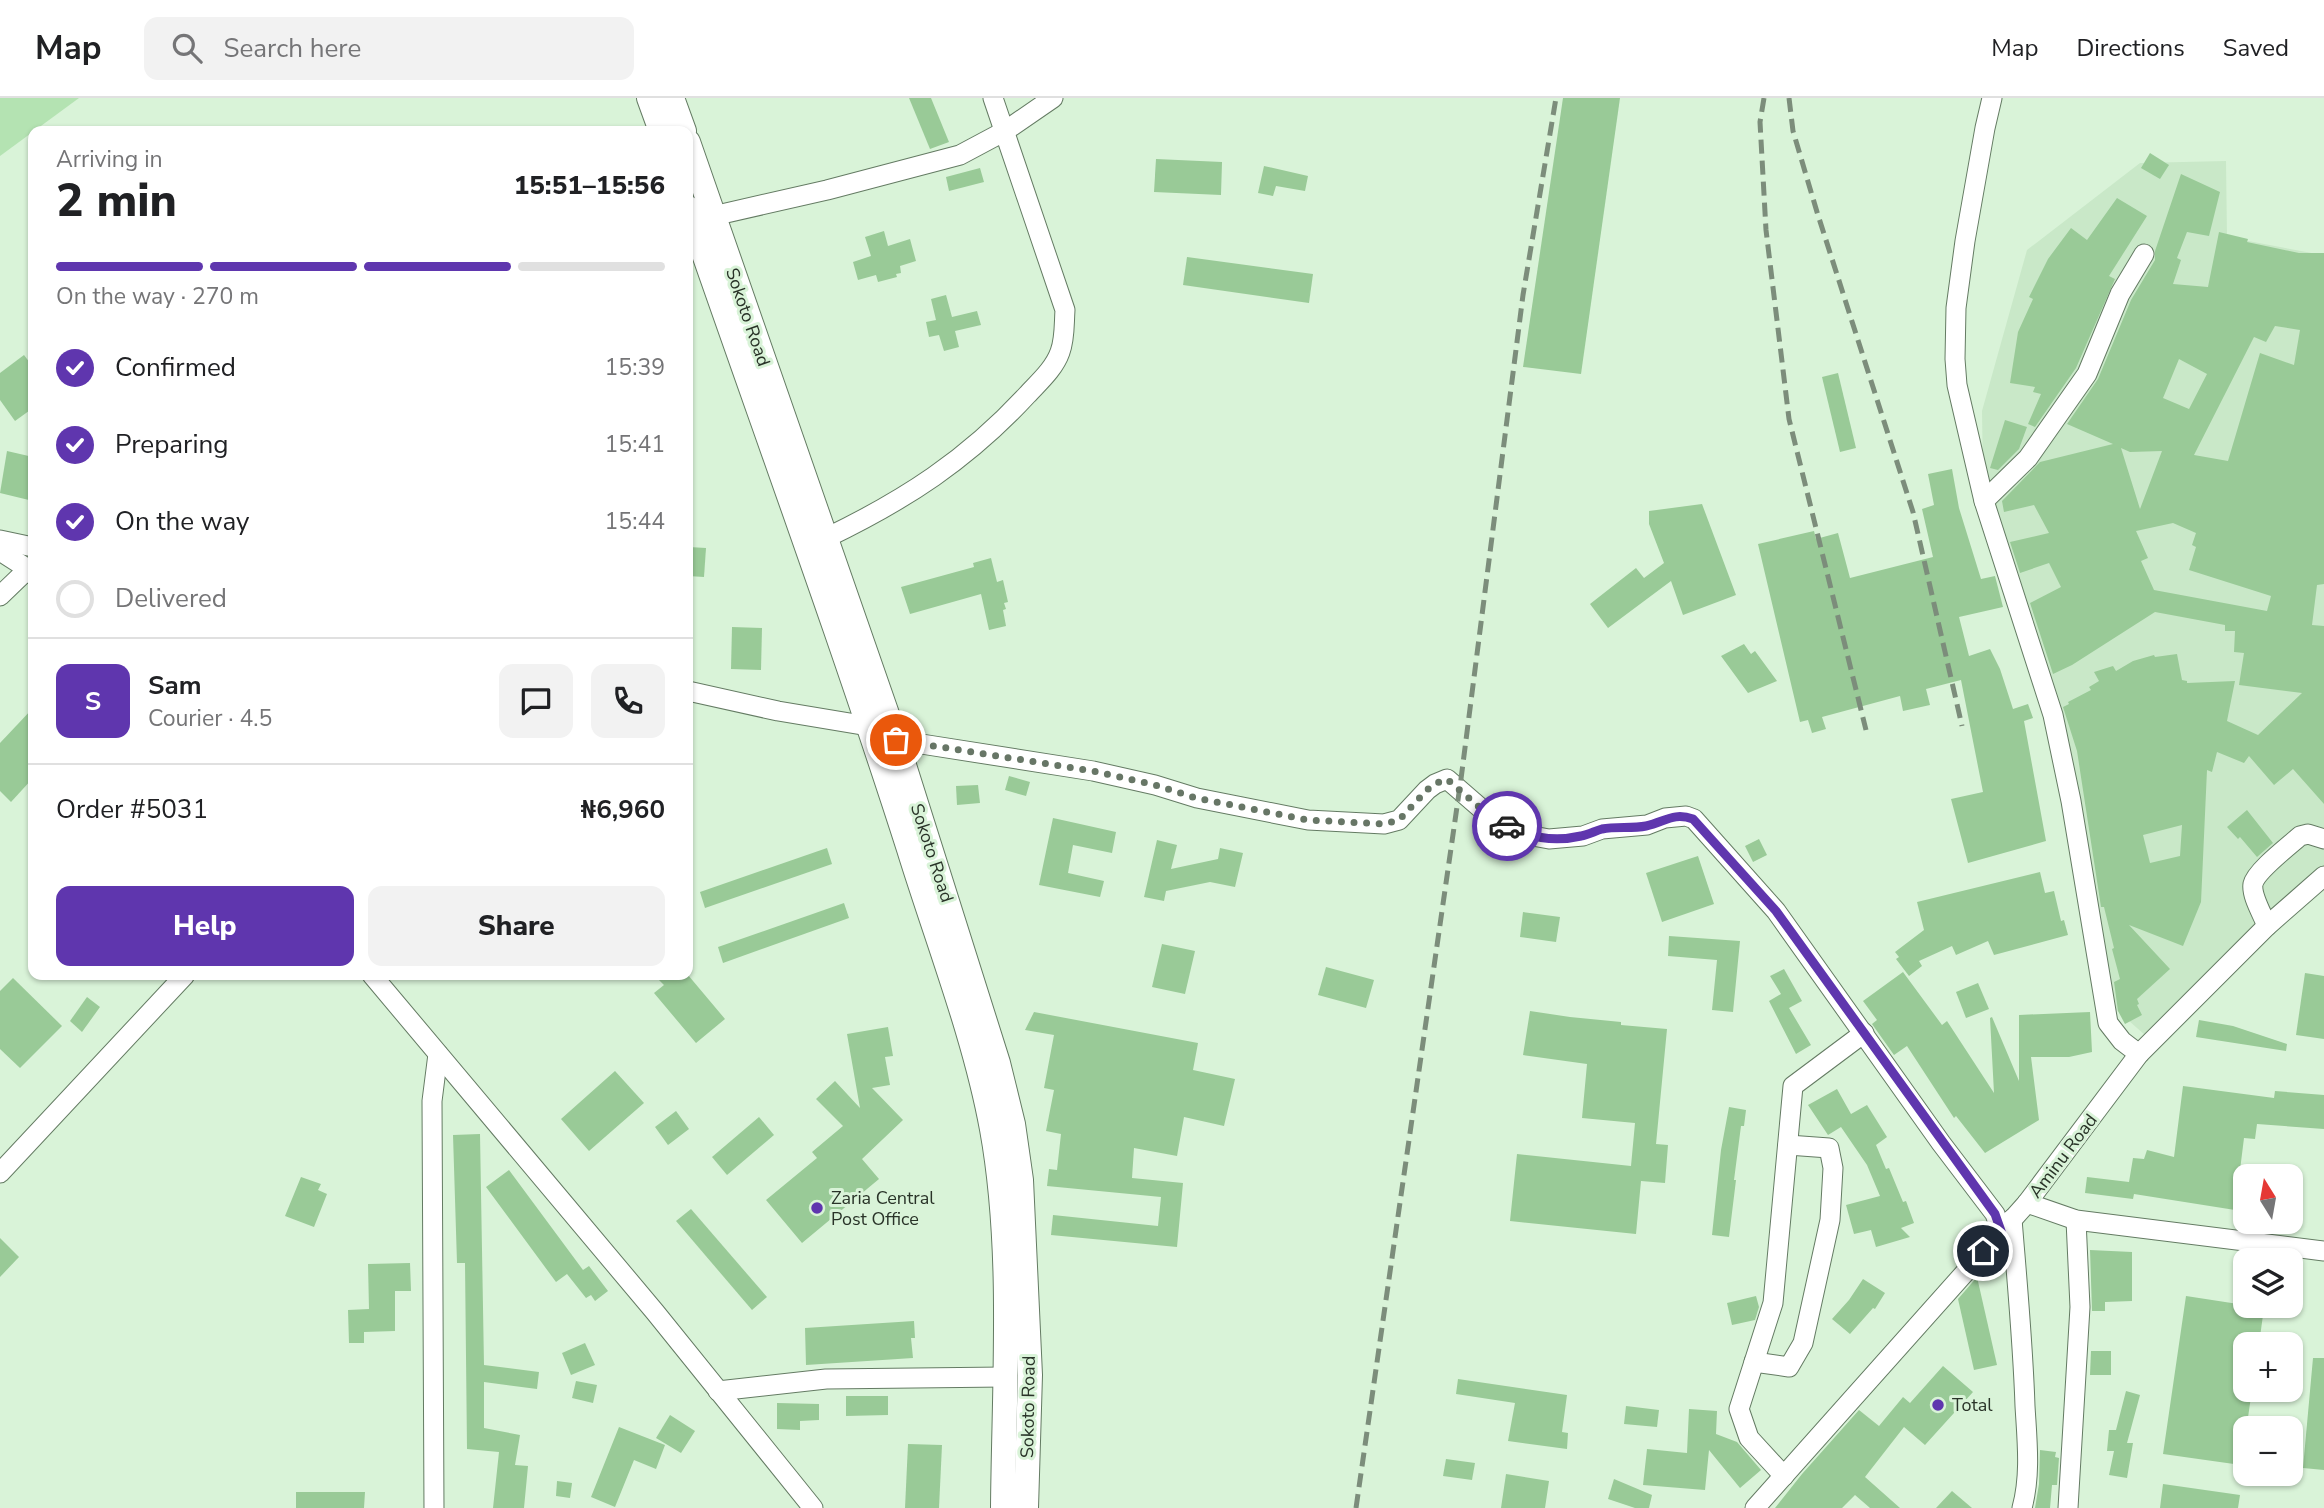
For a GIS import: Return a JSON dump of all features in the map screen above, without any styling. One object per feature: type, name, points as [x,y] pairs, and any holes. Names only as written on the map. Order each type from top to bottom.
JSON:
[{"type":"main road","points":[[649,98],[659,126]]},
{"type":"main road","points":[[672,98],[682,126]]},
{"type":"main road","name":"Sokoto Road","points":[[693,157],[896,740],[981,1004],[1013,1124],[1021,1180],[1027,1275],[1030,1375],[1026,1508]]},
{"type":"main road","name":"Sokoto Road","points":[[693,222],[869,726],[960,1010],[992,1128],[999,1183],[1005,1277],[1003,1508]]},
{"type":"street","points":[[825,538],[876,514],[922,486],[964,455],[1021,401],[1049,371],[1060,353],[1065,310],[993,98]]},
{"type":"street","points":[[713,216],[960,155],[1005,131],[1053,98]]},
{"type":"street","points":[[1992,98],[1965,242],[1955,330],[1960,408],[1984,501],[2053,715],[2071,801],[2108,1023],[2122,1041],[2139,1054]]},
{"type":"street","points":[[1984,501],[2028,458],[2087,374],[2120,294],[2144,254]]},
{"type":"street","points":[[0,540],[28,546]]},
{"type":"street","points":[[0,551],[28,570]]},
{"type":"street","points":[[0,596],[28,574]]},
{"type":"street","points":[[693,692],[778,711],[869,726]]},
{"type":"street","points":[[896,740],[1093,771],[1155,785],[1196,798],[1308,820],[1384,824],[1399,820],[1434,784],[1447,779],[1492,818],[1522,834],[1549,839],[1583,836],[1602,829],[1647,825],[1665,818],[1686,816],[1693,819],[1776,911],[1941,1143],[1995,1214],[2007,1225],[2023,1343],[2028,1466],[2022,1508]]},
{"type":"street","points":[[2267,926],[2253,891],[2253,883],[2259,874],[2300,836],[2308,834],[2324,839]]},
{"type":"street","name":"Aminu Road","points":[[1755,1508],[2027,1203],[2139,1054],[2267,926],[2324,876]]},
{"type":"street","points":[[0,1173],[180,980]]},
{"type":"street","points":[[376,980],[655,1312],[813,1508]]},
{"type":"street","points":[[1784,1476],[1749,1438],[1739,1409],[1773,1303],[1793,1086],[1864,1033]]},
{"type":"street","points":[[434,1508],[432,1101],[438,1054]]},
{"type":"street","points":[[1754,1362],[1789,1367],[1803,1343],[1830,1220],[1833,1168],[1829,1148],[1788,1145]]},
{"type":"street","points":[[2027,1203],[2077,1220],[2324,1251]]},
{"type":"street","points":[[2068,1508],[2081,1307],[2077,1220]]},
{"type":"street","points":[[718,1391],[826,1379],[1004,1377]]},
{"type":"shaded area","points":[[0,98],[79,98],[41,126],[28,126],[28,135],[0,156]]},
{"type":"shaded area","points":[[2226,161],[2227,237],[2317,254],[2324,313],[2324,881],[2145,1035],[2112,1006],[2075,794],[1983,477],[1982,411],[2027,250],[2140,163]]},
{"type":"building","points":[[909,98],[931,98],[949,142],[930,149]]},
{"type":"building","points":[[1563,98],[1620,98],[1581,374],[1523,367]]},
{"type":"building","points":[[2150,153],[2169,165],[2160,179],[2141,168]]},
{"type":"building","points":[[1156,159],[1222,162],[1221,195],[1154,192]]},
{"type":"building","points":[[1264,166],[1308,176],[1305,191],[1276,186],[1273,196],[1258,193]]},
{"type":"building","points":[[980,168],[984,182],[949,191],[946,177]]},
{"type":"building","points":[[2181,174],[2220,192],[2209,236],[2187,232],[2177,258],[2181,260],[2173,284],[2208,287],[2219,232],[2248,239],[2247,242],[2299,253],[2324,253],[2324,584],[2317,585],[2312,625],[2324,626],[2324,804],[2293,769],[2274,785],[2249,756],[2244,763],[2217,752],[2212,772],[2207,770],[2201,902],[2183,946],[2129,925],[2170,969],[2137,999],[2142,1015],[2125,1024],[2118,1011],[2114,982],[2120,979],[2104,907],[2101,907],[2077,751],[2063,707],[2091,690],[2089,687],[2099,681],[2094,672],[2113,666],[2116,671],[2133,661],[2154,655],[2177,654],[2182,680],[2187,683],[2235,681],[2227,721],[2258,735],[2302,693],[2239,685],[2244,653],[2234,652],[2235,631],[2225,631],[2225,625],[2155,612],[2072,665],[2053,674],[2030,603],[2061,587],[2049,563],[2020,573],[2010,542],[2049,533],[2034,505],[2004,512],[2002,501],[2040,462],[2113,444],[2067,424],[2098,379],[2131,300],[2155,260],[2155,251]],"holes":[[[2275,326],[2300,330],[2294,365],[2260,353],[2228,461],[2194,455],[2254,337],[2266,342]],[[2179,359],[2207,374],[2189,409],[2163,398]],[[2121,448],[2130,452],[2162,451],[2140,509]],[[2173,523],[2196,533],[2192,545],[2196,547],[2189,570],[2271,596],[2267,611],[2154,590],[2141,561],[2148,558],[2136,531]],[[2182,825],[2180,856],[2150,863],[2143,835]]]},
{"type":"building","points":[[2117,198],[2147,216],[2109,276],[2115,279],[2076,368],[2035,427],[2028,424],[2041,394],[2033,392],[2035,387],[2010,383],[2018,332],[2033,299],[2029,297],[2048,259],[2071,228],[2087,240]]},
{"type":"building","points":[[884,231],[888,246],[910,239],[916,261],[900,266],[901,273],[896,274],[897,277],[878,282],[876,275],[858,280],[853,262],[871,256],[865,237]]},
{"type":"building","points":[[1187,257],[1313,274],[1309,303],[1183,285]]},
{"type":"building","points":[[946,295],[952,317],[977,311],[981,325],[955,331],[959,347],[944,351],[939,335],[929,337],[926,322],[936,320],[931,299]]},
{"type":"building","points":[[24,355],[28,360],[28,412],[15,421],[0,400],[0,373]]},
{"type":"building","points":[[1838,373],[1856,448],[1840,452],[1822,377]]},
{"type":"building","points":[[2005,420],[2027,427],[2019,449],[1998,470],[1990,468]]},
{"type":"building","points":[[7,451],[28,456],[28,500],[0,493]]},
{"type":"building","points":[[1952,469],[1959,508],[1981,579],[1995,576],[2003,607],[1959,617],[1969,656],[1990,649],[2000,669],[2013,709],[2028,704],[2033,718],[2024,721],[2046,841],[1968,863],[1951,799],[1983,792],[1961,680],[1926,689],[1930,705],[1903,711],[1900,696],[1822,717],[1826,729],[1812,733],[1808,720],[1800,722],[1758,544],[1814,531],[1816,539],[1838,533],[1850,578],[1933,557],[1922,509],[1934,505],[1928,474]]},
{"type":"building","points":[[1702,504],[1736,595],[1683,615],[1671,581],[1608,628],[1590,604],[1636,568],[1644,578],[1664,563],[1649,524],[1649,511]]},
{"type":"building","points":[[693,547],[706,548],[704,577],[693,576]]},
{"type":"building","points":[[991,558],[997,582],[1003,580],[1008,602],[1004,603],[1006,609],[1003,610],[1006,626],[989,630],[981,594],[910,614],[901,587],[974,567],[973,563]]},
{"type":"building","points":[[732,627],[762,628],[761,670],[731,669]]},
{"type":"building","points":[[1744,644],[1751,654],[1755,651],[1777,681],[1748,693],[1721,656]]},
{"type":"building","points":[[28,713],[28,783],[11,802],[0,791],[0,743]]},
{"type":"building","points":[[1009,776],[1030,782],[1026,796],[1005,790]]},
{"type":"building","points":[[978,785],[980,803],[957,805],[956,786]]},
{"type":"building","points":[[2247,810],[2273,843],[2257,857],[2240,837],[2238,839],[2227,827]]},
{"type":"building","points":[[1053,818],[1116,832],[1112,853],[1073,845],[1068,873],[1104,881],[1100,897],[1039,885]]},
{"type":"building","points":[[1759,839],[1767,855],[1753,862],[1745,846]]},
{"type":"building","points":[[1157,840],[1177,845],[1171,869],[1218,859],[1220,848],[1243,853],[1235,887],[1210,882],[1166,891],[1164,901],[1144,897]]},
{"type":"building","points":[[827,848],[832,864],[705,908],[700,892]]},
{"type":"building","points":[[1698,856],[1714,904],[1662,922],[1646,873]]},
{"type":"building","points":[[2040,872],[2045,893],[2054,891],[2061,921],[2064,920],[2068,935],[1994,955],[1988,941],[1956,955],[1952,946],[1919,961],[1922,966],[1909,976],[1896,959],[1899,957],[1895,952],[1924,930],[1917,902]]},
{"type":"building","points":[[844,903],[849,918],[723,963],[718,947]]},
{"type":"building","points":[[1523,912],[1560,917],[1556,942],[1520,937]]},
{"type":"building","points":[[1669,936],[1740,941],[1733,1012],[1712,1010],[1717,960],[1668,956]]},
{"type":"building","points":[[1162,944],[1195,951],[1185,994],[1152,987]]},
{"type":"building","points":[[1326,967],[1374,980],[1366,1008],[1318,995]]},
{"type":"building","points":[[1784,969],[1802,1001],[1789,1008],[1811,1045],[1796,1054],[1769,1001],[1781,994],[1770,976]]},
{"type":"building","points":[[1903,972],[1942,1025],[1947,1021],[1994,1093],[1992,1017],[2019,1081],[2019,1015],[2090,1012],[2092,1052],[2069,1057],[2031,1057],[2039,1120],[1985,1153],[1956,1116],[1954,1118],[1907,1046],[1894,1055],[1872,1024],[1877,1020],[1863,1001]]},
{"type":"building","points":[[2305,973],[2324,976],[2324,1039],[2296,1035]]},
{"type":"building","points":[[13,978],[62,1026],[20,1068],[0,1049],[0,991]]},
{"type":"building","points":[[659,980],[692,980],[725,1019],[696,1043],[654,993],[664,985]]},
{"type":"building","points":[[1978,983],[1989,1009],[1966,1018],[1956,992]]},
{"type":"building","points":[[87,997],[100,1007],[82,1032],[70,1021]]},
{"type":"building","points":[[1530,1011],[1667,1029],[1656,1144],[1668,1145],[1665,1183],[1641,1181],[1636,1234],[1510,1221],[1517,1154],[1631,1166],[1635,1123],[1582,1118],[1587,1064],[1523,1055]]},
{"type":"building","points":[[1034,1012],[1198,1043],[1193,1070],[1235,1079],[1224,1126],[1184,1117],[1177,1156],[1134,1148],[1132,1178],[1183,1183],[1177,1247],[1051,1235],[1053,1215],[1158,1226],[1161,1197],[1047,1186],[1049,1169],[1057,1170],[1061,1134],[1046,1131],[1054,1090],[1044,1088],[1054,1035],[1025,1030]]},
{"type":"building","points":[[2199,1020],[2233,1026],[2287,1044],[2286,1051],[2196,1037]]},
{"type":"building","points":[[888,1027],[893,1056],[885,1057],[890,1085],[872,1088],[903,1120],[862,1159],[879,1179],[802,1243],[766,1200],[817,1158],[812,1152],[843,1126],[816,1099],[835,1081],[860,1108],[847,1034]]},
{"type":"building","points":[[615,1071],[644,1103],[589,1151],[561,1119]]},
{"type":"building","points":[[2183,1086],[2274,1098],[2275,1091],[2324,1095],[2324,1129],[2257,1124],[2255,1139],[2244,1138],[2241,1164],[2233,1164],[2233,1210],[2134,1194],[2133,1199],[2085,1193],[2087,1177],[2129,1182],[2133,1158],[2144,1159],[2147,1150],[2174,1157]]},
{"type":"building","points":[[1837,1089],[1851,1114],[1867,1105],[1887,1137],[1876,1145],[1903,1202],[1906,1201],[1914,1223],[1901,1228],[1910,1237],[1876,1247],[1871,1230],[1854,1234],[1846,1205],[1880,1196],[1867,1165],[1841,1127],[1828,1135],[1808,1105]]},
{"type":"building","points":[[1729,1107],[1746,1110],[1744,1126],[1741,1126],[1729,1237],[1712,1235],[1721,1150]]},
{"type":"building","points":[[676,1111],[689,1129],[668,1145],[655,1127]]},
{"type":"building","points":[[759,1117],[774,1135],[727,1175],[712,1157]]},
{"type":"building","points":[[480,1134],[484,1365],[539,1372],[537,1389],[484,1382],[484,1428],[520,1435],[515,1465],[528,1466],[524,1508],[493,1508],[499,1452],[467,1449],[465,1263],[457,1263],[453,1135]]},
{"type":"building","points":[[509,1170],[583,1270],[589,1266],[608,1291],[595,1301],[591,1295],[586,1298],[567,1274],[556,1282],[486,1187]]},
{"type":"building","points":[[301,1177],[321,1184],[318,1190],[327,1194],[314,1227],[285,1216]]},
{"type":"building","points":[[691,1209],[767,1297],[752,1310],[676,1221]]},
{"type":"building","points":[[0,1238],[19,1257],[0,1277]]},
{"type":"building","points":[[2090,1250],[2132,1252],[2132,1301],[2105,1302],[2105,1311],[2092,1311]]},
{"type":"building","points":[[410,1263],[411,1291],[395,1291],[395,1331],[364,1332],[364,1343],[349,1343],[348,1310],[369,1309],[368,1264]]},
{"type":"building","points":[[1977,1277],[1997,1365],[1974,1370],[1958,1299]]},
{"type":"building","points":[[1863,1279],[1885,1293],[1875,1309],[1873,1308],[1850,1334],[1832,1319]]},
{"type":"building","points":[[1756,1296],[1759,1307],[1755,1320],[1732,1325],[1727,1303]]},
{"type":"building","points":[[2186,1296],[2233,1303],[2233,1318],[2263,1318],[2261,1332],[2233,1332],[2233,1402],[2250,1402],[2248,1416],[2233,1416],[2233,1464],[2163,1454]]},
{"type":"building","points":[[914,1321],[915,1338],[911,1338],[913,1358],[806,1365],[805,1328]]},
{"type":"building","points":[[585,1343],[595,1365],[571,1375],[562,1353]]},
{"type":"building","points":[[2091,1351],[2111,1351],[2111,1375],[2090,1375]]},
{"type":"building","points":[[2313,1358],[2324,1358],[2324,1470],[2303,1468]]},
{"type":"building","points":[[1943,1366],[1973,1392],[1925,1445],[1904,1427],[1865,1477],[1900,1508],[1870,1508],[1855,1495],[1842,1508],[1775,1508],[1859,1410],[1879,1426],[1903,1397],[1910,1403]]},
{"type":"building","points":[[1458,1379],[1567,1395],[1562,1432],[1568,1433],[1567,1449],[1508,1441],[1515,1403],[1456,1394]]},
{"type":"building","points":[[576,1381],[597,1385],[593,1403],[572,1398]]},
{"type":"building","points":[[2126,1391],[2140,1395],[2127,1443],[2133,1443],[2127,1478],[2109,1475],[2114,1451],[2107,1451],[2109,1430],[2116,1430]]},
{"type":"building","points":[[846,1396],[888,1396],[888,1415],[846,1416]]},
{"type":"building","points":[[777,1403],[819,1404],[819,1420],[800,1421],[800,1430],[777,1429]]},
{"type":"building","points":[[1626,1406],[1659,1410],[1657,1427],[1624,1424]]},
{"type":"building","points":[[1689,1409],[1717,1411],[1716,1434],[1737,1442],[1761,1470],[1740,1488],[1709,1450],[1705,1490],[1643,1485],[1647,1449],[1687,1453]]},
{"type":"building","points":[[670,1415],[695,1431],[681,1453],[656,1438]]},
{"type":"building","points":[[619,1427],[665,1445],[656,1469],[634,1460],[615,1507],[591,1497]]},
{"type":"building","points":[[908,1444],[942,1445],[939,1508],[905,1508]]},
{"type":"building","points":[[2040,1450],[2056,1452],[2055,1457],[2059,1458],[2057,1485],[2052,1485],[2050,1508],[2035,1508]]},
{"type":"building","points":[[1446,1459],[1475,1463],[1472,1480],[1443,1476]]},
{"type":"building","points":[[1506,1474],[1549,1481],[1545,1508],[1501,1508]]},
{"type":"building","points":[[1614,1479],[1652,1495],[1649,1508],[1635,1508],[1608,1499]]},
{"type":"building","points":[[557,1481],[572,1483],[570,1498],[556,1496]]},
{"type":"building","points":[[2163,1484],[2240,1495],[2238,1508],[2160,1508]]},
{"type":"building","points":[[1952,1491],[1972,1508],[1936,1508]]},
{"type":"building","points":[[296,1492],[365,1492],[364,1508],[296,1508]]},
{"type":"railway","points":[[1356,1508],[1461,779],[1523,295],[1556,98]]},
{"type":"railway","points":[[1764,98],[1760,122],[1766,230],[1789,419],[1866,730]]},
{"type":"railway","points":[[1789,98],[1793,131],[1817,212],[1913,512],[1962,726]]},
{"type":"way so far","points":[[896,740],[1093,771],[1155,785],[1196,798],[1308,820],[1384,824],[1399,820],[1434,784],[1447,779],[1492,818],[1507,826]]},
{"type":"place","name":"Zaria Central Post Office","points":[[817,1208]]},
{"type":"place","name":"Total","points":[[1938,1405]]},
{"type":"route","points":[[1507,826],[1522,834],[1549,839],[1583,836],[1602,829],[1647,825],[1665,818],[1686,816],[1693,819],[1776,911],[1941,1143],[1995,1214],[2001,1231],[1983,1251]]}]
